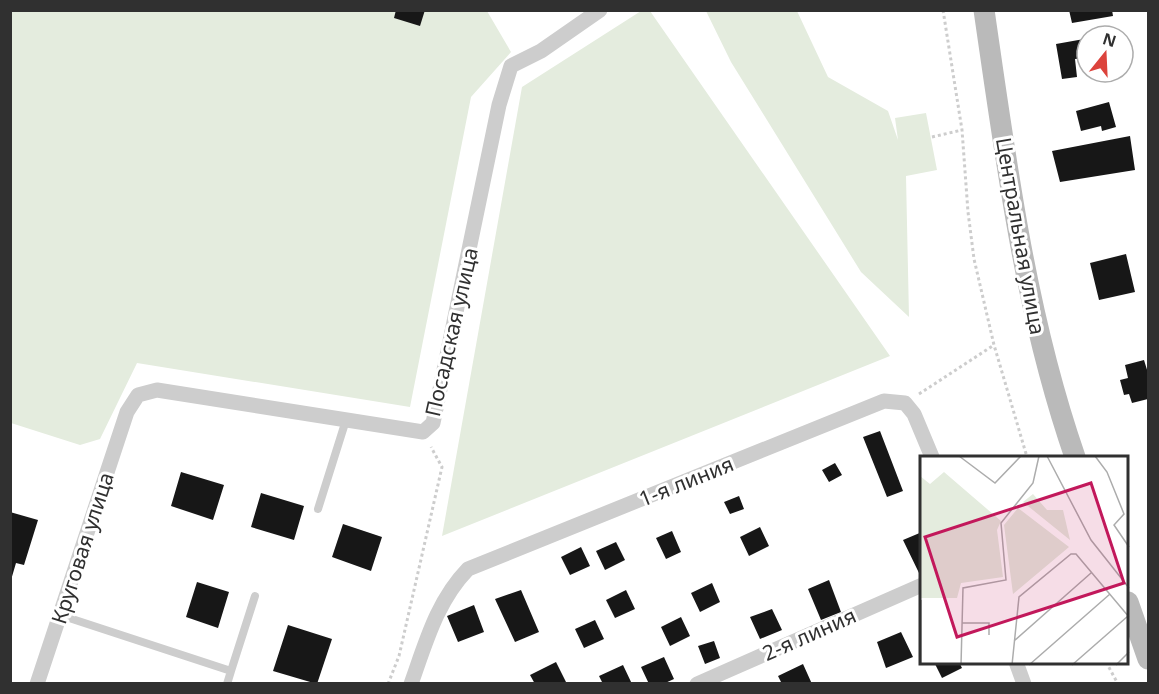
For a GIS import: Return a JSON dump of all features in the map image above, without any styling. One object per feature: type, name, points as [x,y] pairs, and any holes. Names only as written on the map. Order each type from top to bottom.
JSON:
[{"type":"main road","name":"Центральная улица","points":[[984,10],[1032,307],[1053,393],[1075,456]]},
{"type":"main road","points":[[1129,605],[1149,659]]},
{"type":"street","name":"Посадская улица","points":[[127,412],[138,395],[157,390],[423,432],[432,423],[438,405],[499,105],[511,66],[541,51],[600,10]]},
{"type":"street","name":"1-я линия","points":[[411,684],[436,613],[451,586],[468,569],[884,401],[905,404]]},
{"type":"street","points":[[905,404],[914,414],[932,456]]},
{"type":"street","name":"Круговая улица","points":[[37,684],[127,412]]},
{"type":"street","name":"2-я линия","points":[[697,684],[920,586]]},
{"type":"street","points":[[1016,664],[1024,684]]},
{"type":"lane","points":[[318,508],[346,420]]},
{"type":"lane","points":[[227,684],[255,596]]},
{"type":"lane","points":[[60,615],[231,671]]},
{"type":"path","points":[[943,10],[962,130],[974,259],[994,345],[1027,456]]},
{"type":"path","points":[[932,137],[962,130]]},
{"type":"path","points":[[905,404],[994,345]]},
{"type":"path","points":[[388,684],[399,656],[442,467],[423,432]]},
{"type":"path","points":[[1107,664],[1118,684]]},
{"type":"shaded area","points":[[11,11],[487,11],[511,52],[471,97],[410,407],[137,363],[100,439],[80,445],[11,423]]},
{"type":"shaded area","points":[[641,11],[650,11],[890,356],[442,536],[522,87]]},
{"type":"shaded area","points":[[706,11],[797,11],[828,77],[888,111],[898,140],[895,118],[926,113],[937,170],[906,176],[909,317],[861,272],[731,62]]},
{"type":"building","points":[[396,10],[425,10],[420,26],[394,18]]},
{"type":"building","points":[[1069,10],[1112,10],[1113,16],[1072,23]]},
{"type":"building","points":[[1075,41],[1075,77],[1062,79],[1056,44]]},
{"type":"building","points":[[1109,102],[1116,127],[1102,131],[1101,126],[1081,131],[1076,111]]},
{"type":"building","points":[[1130,136],[1135,170],[1060,182],[1052,151]]},
{"type":"building","points":[[1126,254],[1135,292],[1099,300],[1090,263]]},
{"type":"building","points":[[1144,360],[1148,373],[1148,399],[1132,403],[1129,394],[1124,395],[1120,380],[1128,378],[1125,365]]},
{"type":"building","points":[[880,431],[903,491],[887,497],[863,437]]},
{"type":"building","points":[[835,463],[842,475],[829,482],[822,470]]},
{"type":"building","points":[[181,472],[224,485],[213,520],[171,506]]},
{"type":"building","points":[[261,493],[304,506],[294,540],[251,527]]},
{"type":"building","points":[[739,496],[744,509],[730,514],[724,502]]},
{"type":"building","points":[[10,512],[38,520],[24,565],[16,563],[11,580]]},
{"type":"building","points":[[343,524],[382,537],[371,571],[332,557]]},
{"type":"building","points":[[760,527],[769,546],[749,556],[740,537]]},
{"type":"building","points":[[672,531],[681,552],[666,559],[656,538]]},
{"type":"building","points":[[920,533],[920,573],[919,573],[903,540]]},
{"type":"building","points":[[616,542],[625,560],[605,570],[596,551]]},
{"type":"building","points":[[581,547],[590,566],[570,575],[561,557]]},
{"type":"building","points":[[829,580],[841,612],[821,620],[808,589]]},
{"type":"building","points":[[197,582],[229,592],[218,628],[186,617]]},
{"type":"building","points":[[712,583],[720,602],[700,612],[691,593]]},
{"type":"building","points":[[521,590],[539,632],[515,642],[495,599]]},
{"type":"building","points":[[626,590],[635,609],[615,618],[606,600]]},
{"type":"building","points":[[474,605],[484,632],[458,642],[447,616]]},
{"type":"building","points":[[772,609],[782,630],[760,639],[750,617]]},
{"type":"building","points":[[681,617],[690,636],[670,646],[661,627]]},
{"type":"building","points":[[595,620],[604,639],[584,648],[575,629]]},
{"type":"building","points":[[288,625],[332,639],[317,684],[273,671]]},
{"type":"building","points":[[901,632],[913,657],[886,668],[877,642]]},
{"type":"building","points":[[714,641],[720,658],[705,664],[698,646]]},
{"type":"building","points":[[664,657],[674,679],[663,684],[649,684],[641,667]]},
{"type":"building","points":[[556,662],[567,684],[535,684],[530,675]]},
{"type":"building","points":[[803,664],[812,684],[782,684],[778,676]]},
{"type":"building","points":[[935,664],[960,664],[962,668],[942,678]]},
{"type":"building","points":[[623,665],[632,684],[603,684],[599,676]]}]
